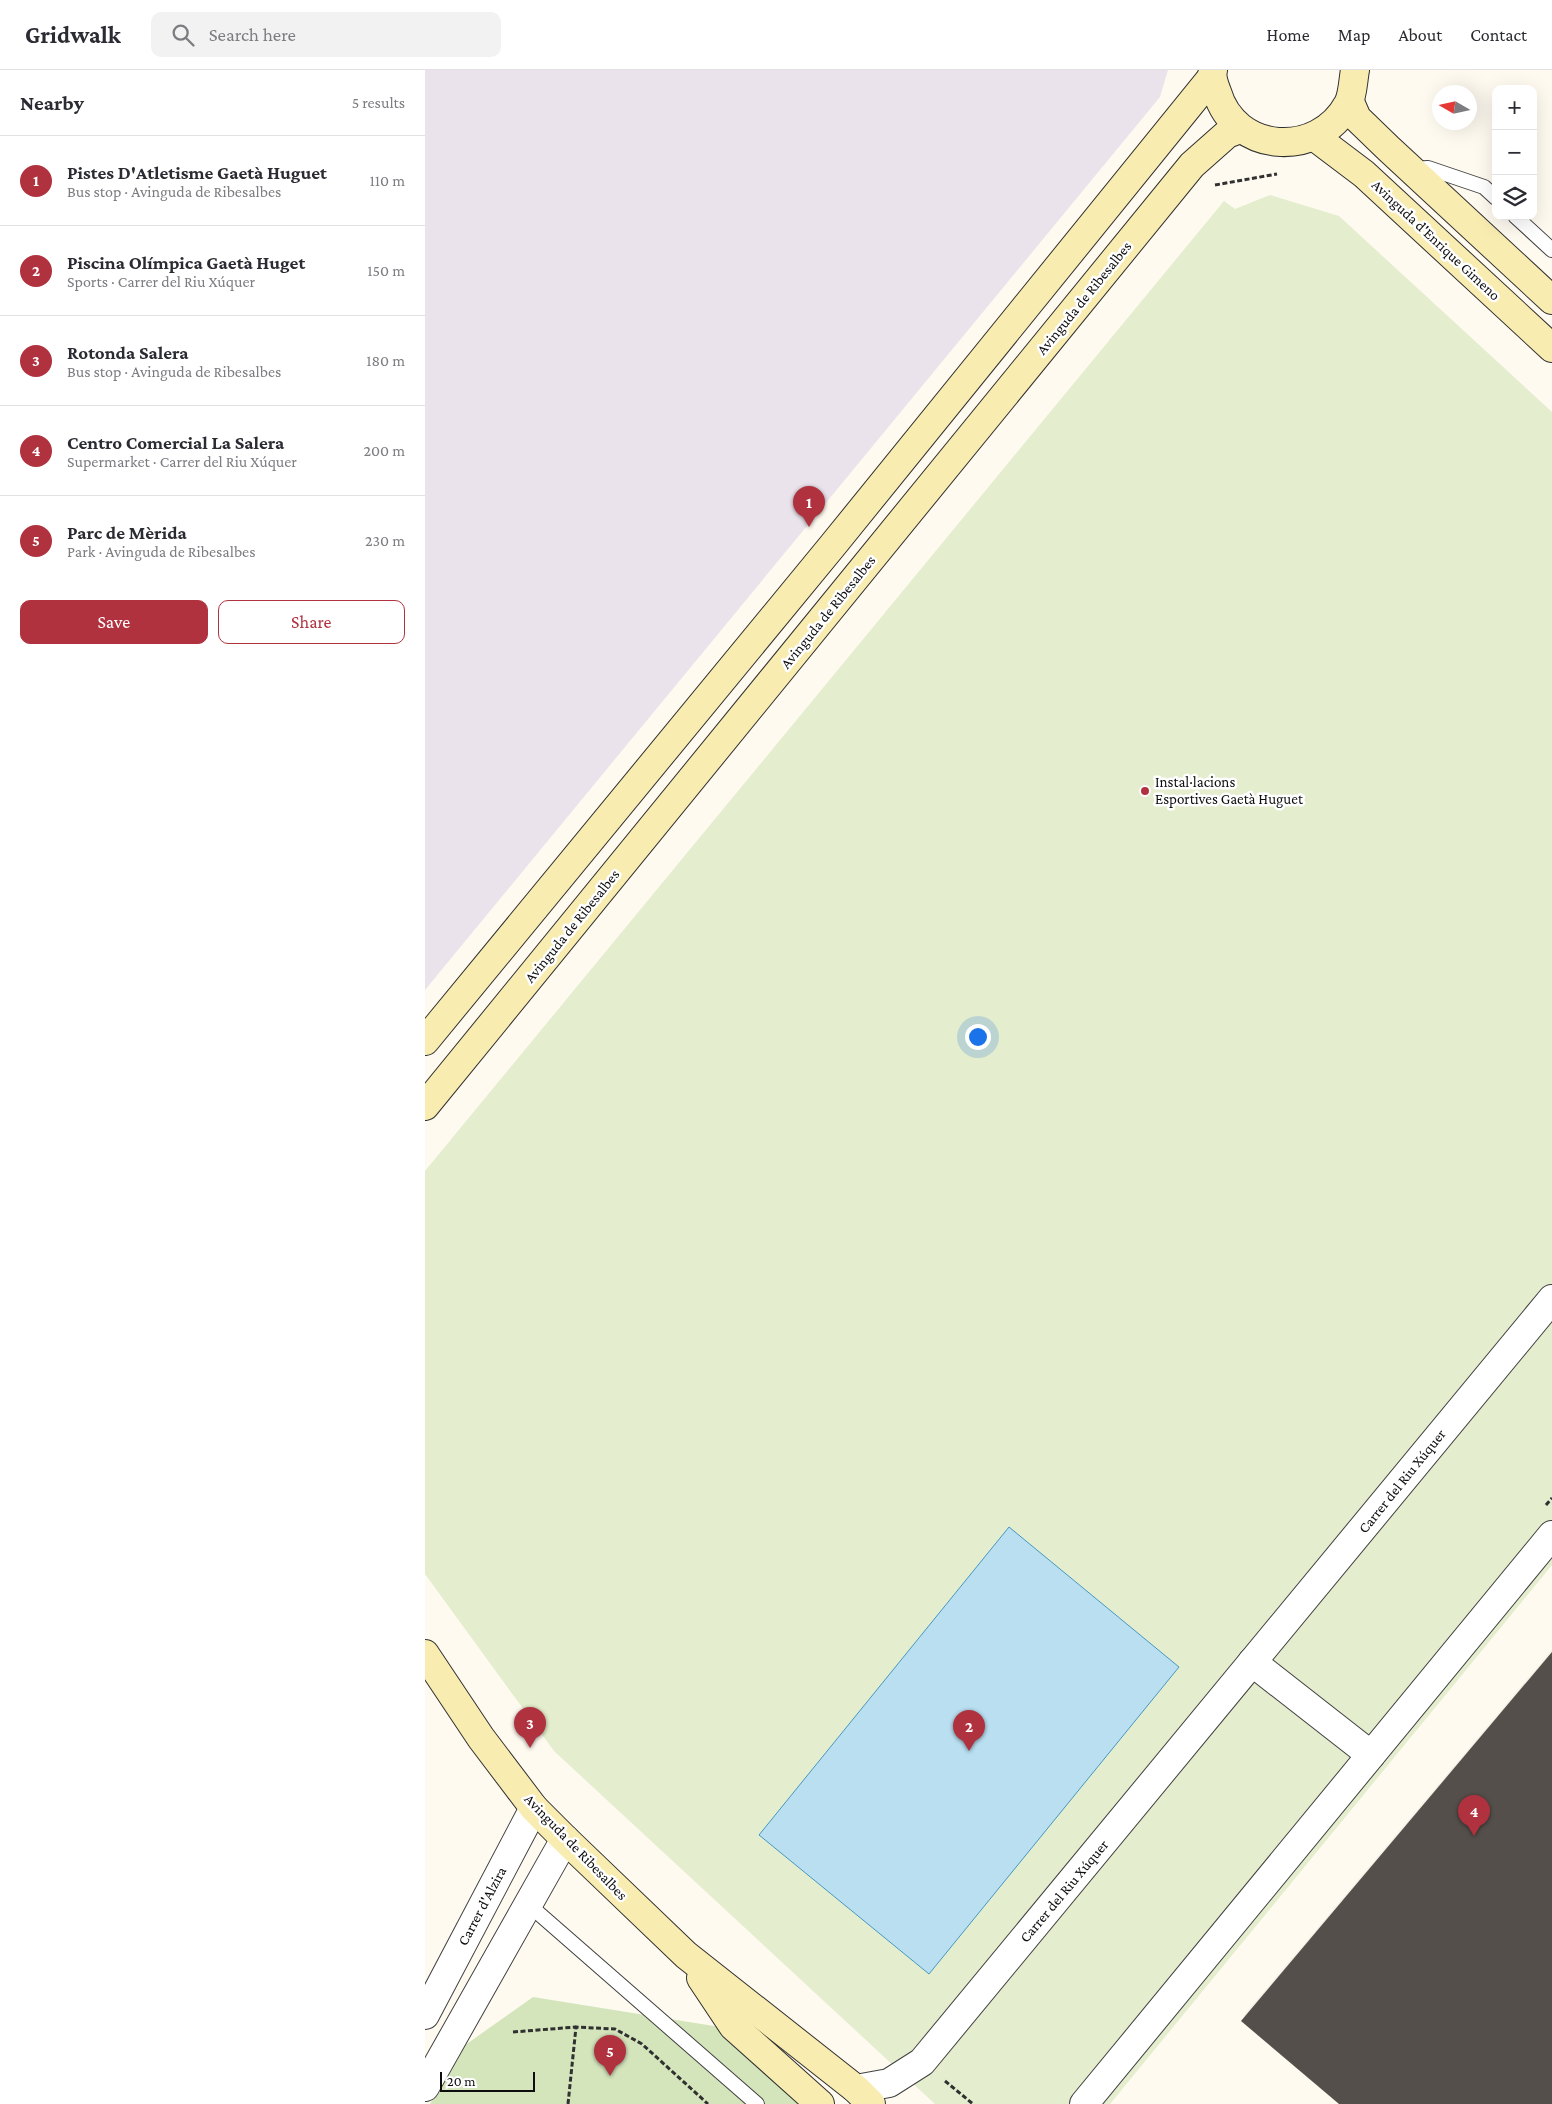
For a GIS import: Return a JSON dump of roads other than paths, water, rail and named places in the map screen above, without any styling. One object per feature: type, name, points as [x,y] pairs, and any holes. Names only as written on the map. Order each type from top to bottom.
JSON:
[{"type":"street","points":[[1213,73],[1221,106],[1240,129],[1276,144],[1315,137],[1335,122],[1350,102],[1355,70]]},
{"type":"street","points":[[425,1041],[845,529],[1213,73]]},
{"type":"street","points":[[1350,102],[1357,118],[1552,300]]},
{"type":"street","name":"Avinguda de Ribesalbes","points":[[425,1106],[1192,165],[1227,134],[1240,129]]},
{"type":"street","name":"Avinguda d'Enrique Gimeno","points":[[1315,137],[1364,174],[1552,348]]},
{"type":"street","name":"Carrer del Riu Xúquer","points":[[863,2097],[922,2062],[1552,1299]]},
{"type":"street","points":[[1084,2104],[1552,1535]]},
{"type":"street","name":"Avinguda de Ribesalbes","points":[[425,1654],[481,1738],[534,1808],[686,1956],[863,2097]]},
{"type":"street","points":[[1253,1662],[1371,1755]]},
{"type":"street","name":"Carrer d'Alzira","points":[[459,2023],[427,2007],[534,1808]]},
{"type":"street","points":[[425,2086],[565,1839]]},
{"type":"street","name":"Avinguda de Ribesalbes","points":[[686,1956],[733,2026],[820,2104]]},
{"type":"lane","points":[[1410,169],[1428,168],[1484,187],[1492,194]]},
{"type":"lane","points":[[1519,220],[1552,250]]},
{"type":"lane","points":[[528,1904],[757,2104]]},
{"type":"water","points":[[1009,1527],[1179,1667],[929,1974],[759,1835]]},
{"type":"place","name":"Pistes D'Atletisme Gaetà Huguet","points":[[809,527]]},
{"type":"place","name":"Instal·lacions Esportives Gaetà Huguet","points":[[1145,791]]},
{"type":"place","name":"Rotonda Salera","points":[[530,1748]]},
{"type":"place","name":"Piscina Olímpica Gaetà Huget","points":[[969,1751]]},
{"type":"place","name":"Centro Comercial La Salera","points":[[1474,1836]]},
{"type":"place","name":"Parc de Mèrida","points":[[610,2076]]}]
